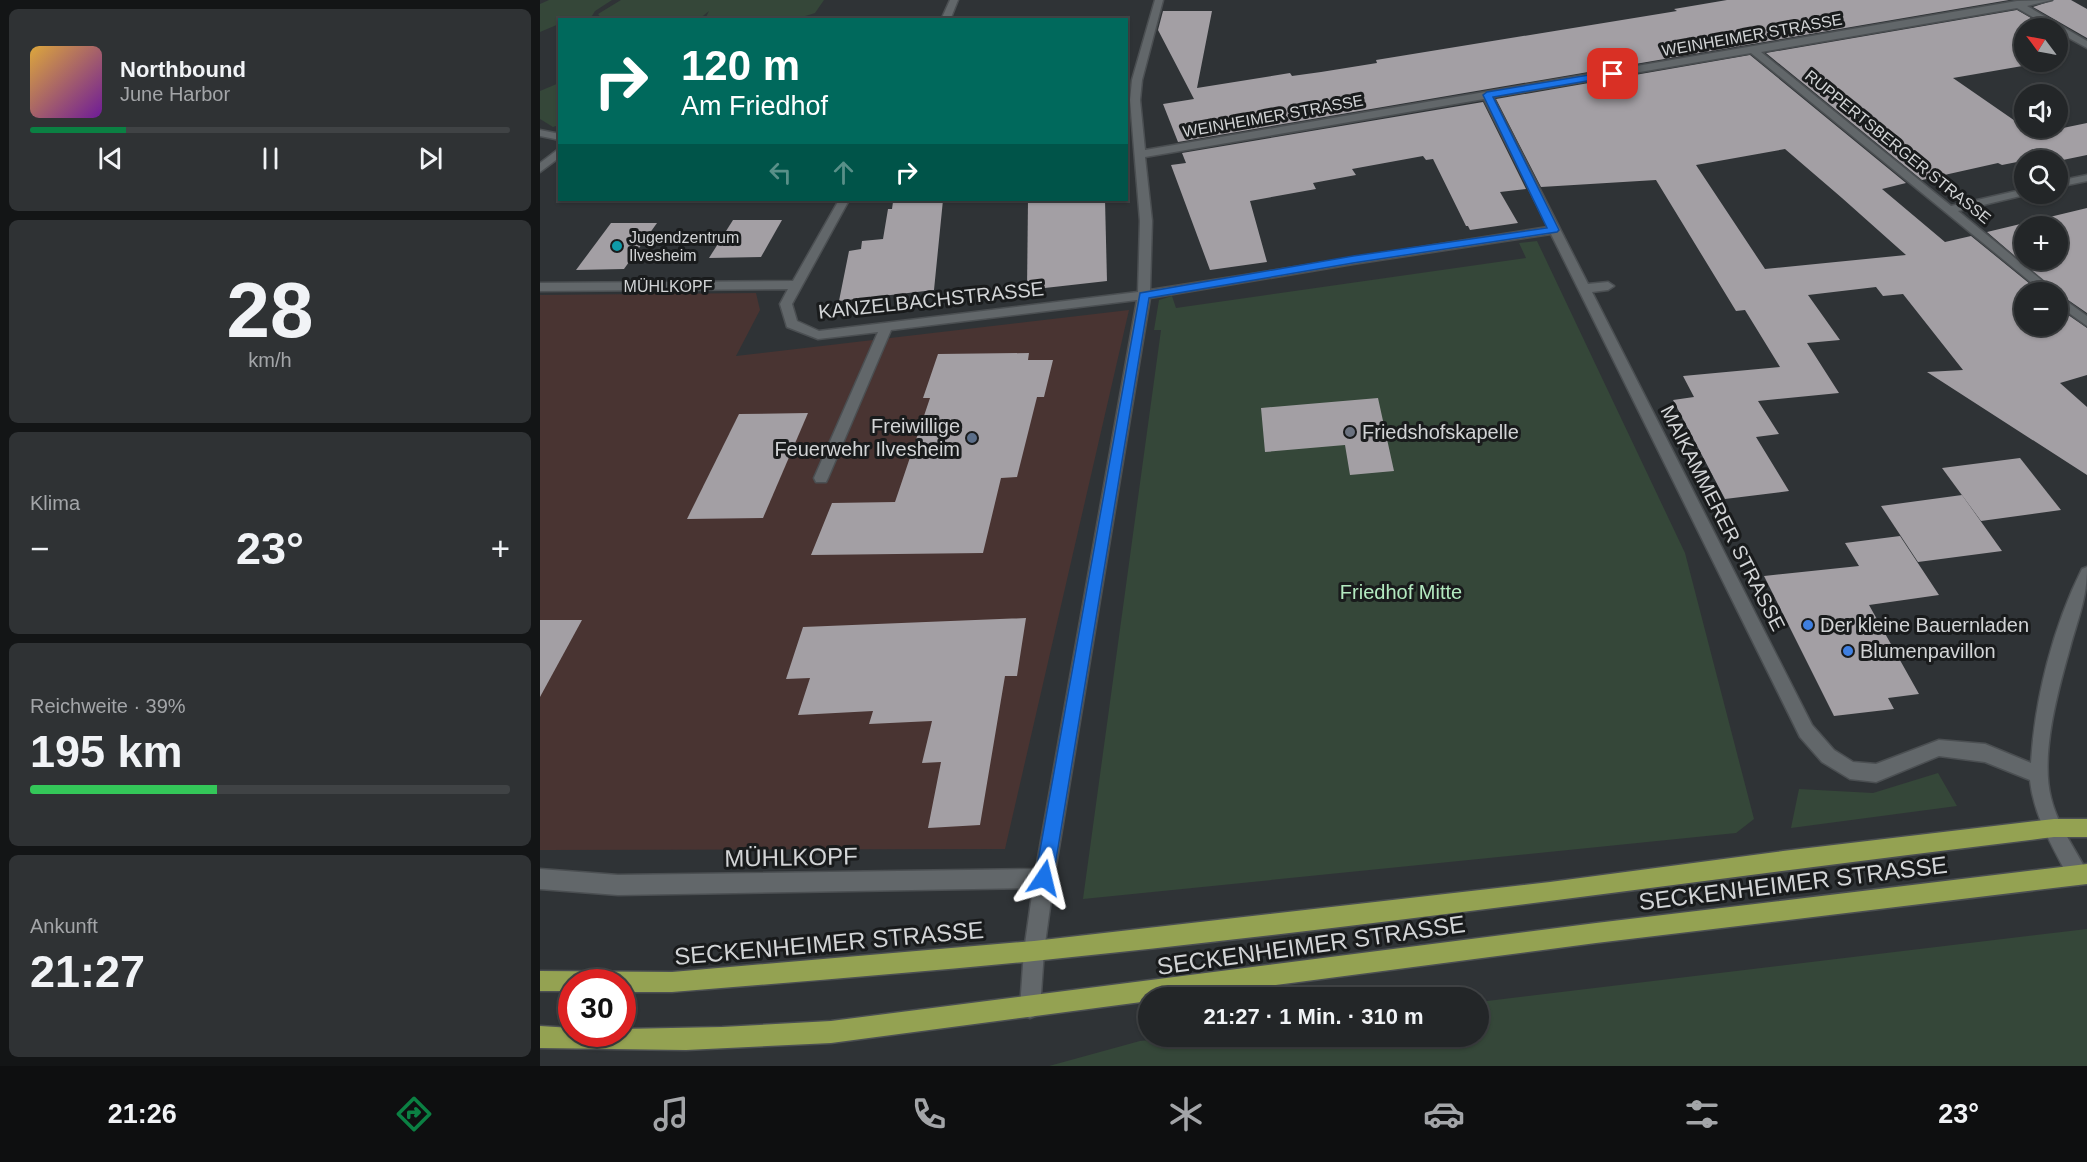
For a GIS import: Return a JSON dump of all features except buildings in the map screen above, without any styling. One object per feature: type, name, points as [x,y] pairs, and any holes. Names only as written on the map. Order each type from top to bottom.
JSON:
[{"type":"main road","name":"SECKENHEIMER STRASSE","points":[[540,981],[672,982],[1034,951],[1550,892],[1783,860],[2054,828],[2087,828]]},
{"type":"main road","name":"SECKENHEIMER STRASSE","points":[[540,1037],[618,1041],[831,1032],[1596,933],[2082,874]]},
{"type":"street","points":[[946,18],[954,0]]},
{"type":"street","points":[[1030,1008],[1034,951],[1044,878],[1144,295],[1146,221],[1136,100],[1137,80],[1160,0]]},
{"type":"street","name":"WEINHEIMER STRASSE","points":[[1142,154],[2014,3],[2048,0]]},
{"type":"street","points":[[2014,3],[2087,45]]},
{"type":"street","name":"RUPPERTSBERGER STRASSE","points":[[1753,50],[2038,282]]},
{"type":"street","name":"MAIKAMMERER STRASSE","points":[[1487,95],[1806,731],[1828,756],[1850,770],[1876,773],[1939,748],[1985,753],[2037,774]]},
{"type":"street","points":[[540,133],[558,137]]},
{"type":"street","points":[[540,169],[558,154]]},
{"type":"street","points":[[2068,182],[2087,178]]},
{"type":"street","points":[[1948,210],[2014,195]]},
{"type":"street","name":"KANZELBACHSTRASSE","points":[[843,201],[786,304],[791,324],[818,335],[1144,295],[1353,260],[1554,230]]},
{"type":"street","name":"MÜHLKOPF","points":[[540,287],[795,285]]},
{"type":"street","points":[[1583,289],[1608,286]]},
{"type":"street","points":[[2068,307],[2087,322]]},
{"type":"street","points":[[821,478],[886,327]]},
{"type":"street","points":[[2082,874],[2054,828],[2041,797],[2037,774],[2044,723],[2058,665],[2087,574]]},
{"type":"street","name":"MÜHLKOPF","points":[[540,879],[618,885],[1044,878]]},
{"type":"shaded area","points":[[756,293],[760,310],[736,356],[1129,310],[1005,849],[540,850],[540,295]]},
{"type":"green space","points":[[549,0],[612,0],[595,11],[591,18],[558,18],[558,24],[540,32],[540,4]]},
{"type":"green space","points":[[621,0],[824,0],[815,13],[796,18],[706,17],[709,11],[700,18],[601,18],[598,14]]},
{"type":"green space","points":[[558,83],[558,125],[553,127],[540,119],[540,91]]},
{"type":"green space","name":"Friedhof Mitte","points":[[1537,241],[1685,553],[1754,819],[1736,833],[1083,899],[1161,330],[1154,330],[1159,300],[1172,296],[1176,308],[1526,258],[1519,243]]},
{"type":"green space","points":[[1938,773],[1957,806],[1791,828],[1799,789],[1873,793]]},
{"type":"green space","points":[[2087,929],[2087,1066],[1049,1066],[1138,1042],[1138,1047],[1489,1047],[1489,1001]]},
{"type":"place","name":"Jugendzentrum Ilvesheim","points":[[617,246]]},
{"type":"place","name":"Friedshofskapelle","points":[[1350,432]]},
{"type":"place","name":"Freiwillige Feuerwehr Ilvesheim","points":[[972,438]]},
{"type":"place","name":"Der kleine Bauernladen","points":[[1808,625]]},
{"type":"place","name":"Blumenpavillon","points":[[1848,651]]},
{"type":"route","points":[[1044,878],[1144,295],[1353,260],[1554,230],[1487,95],[1613,74]]}]
